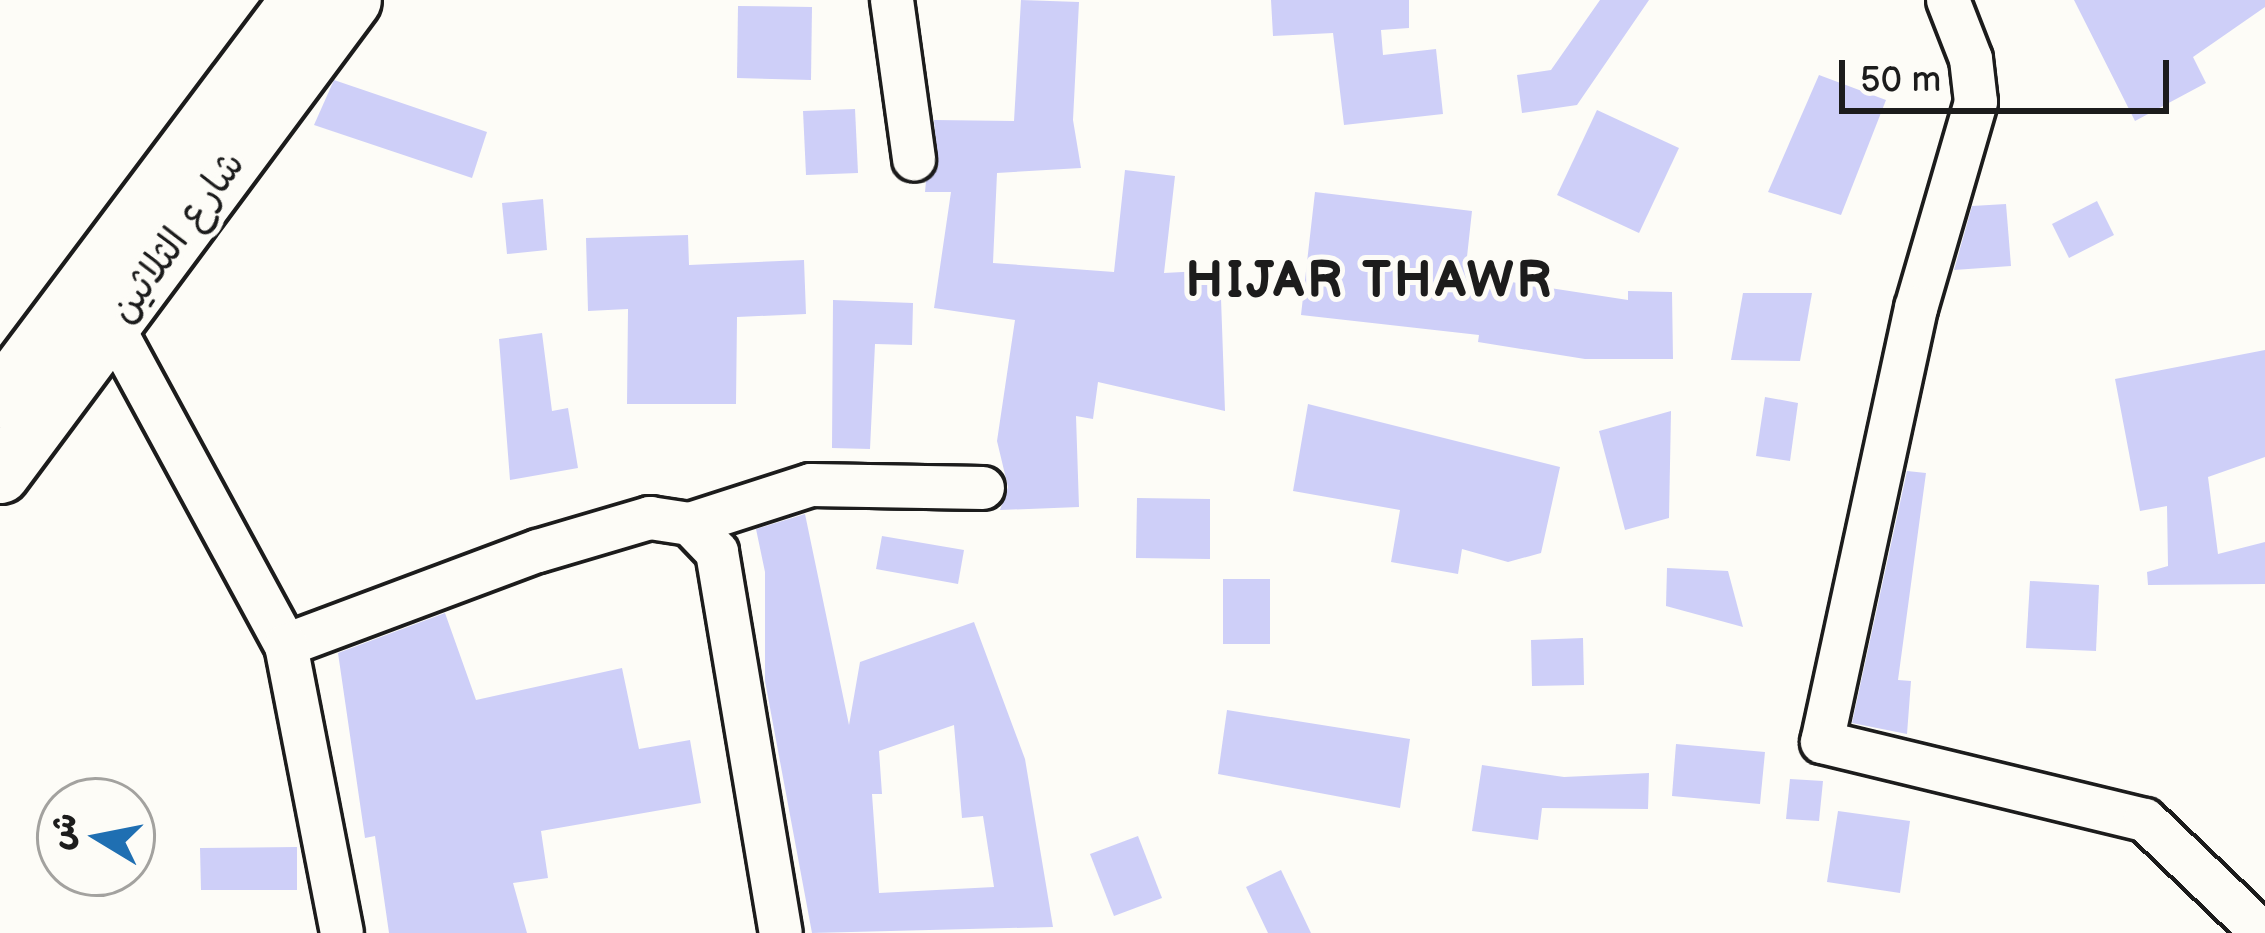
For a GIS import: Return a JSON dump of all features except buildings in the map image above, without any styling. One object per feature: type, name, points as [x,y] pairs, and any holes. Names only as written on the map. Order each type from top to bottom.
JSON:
[{"type":"main road","name":"شارع الثلاثين","points":[[0,398],[299,0]]},
{"type":"main road","name":"شارع الثلاثين","points":[[0,474],[352,0]]},
{"type":"street","points":[[892,0],[914,159]]},
{"type":"street","points":[[1948,0],[1971,59],[1976,102],[1916,308],[1822,742],[2146,820],[2263,933]]},
{"type":"street","points":[[113,327],[286,645],[342,933]]},
{"type":"street","points":[[286,645],[538,551],[650,518],[690,524],[811,485],[983,488]]},
{"type":"street","points":[[690,524],[717,552],[782,933]]},
{"type":"district","name":"HIJAR THAWR","points":[[1370,282]]}]
